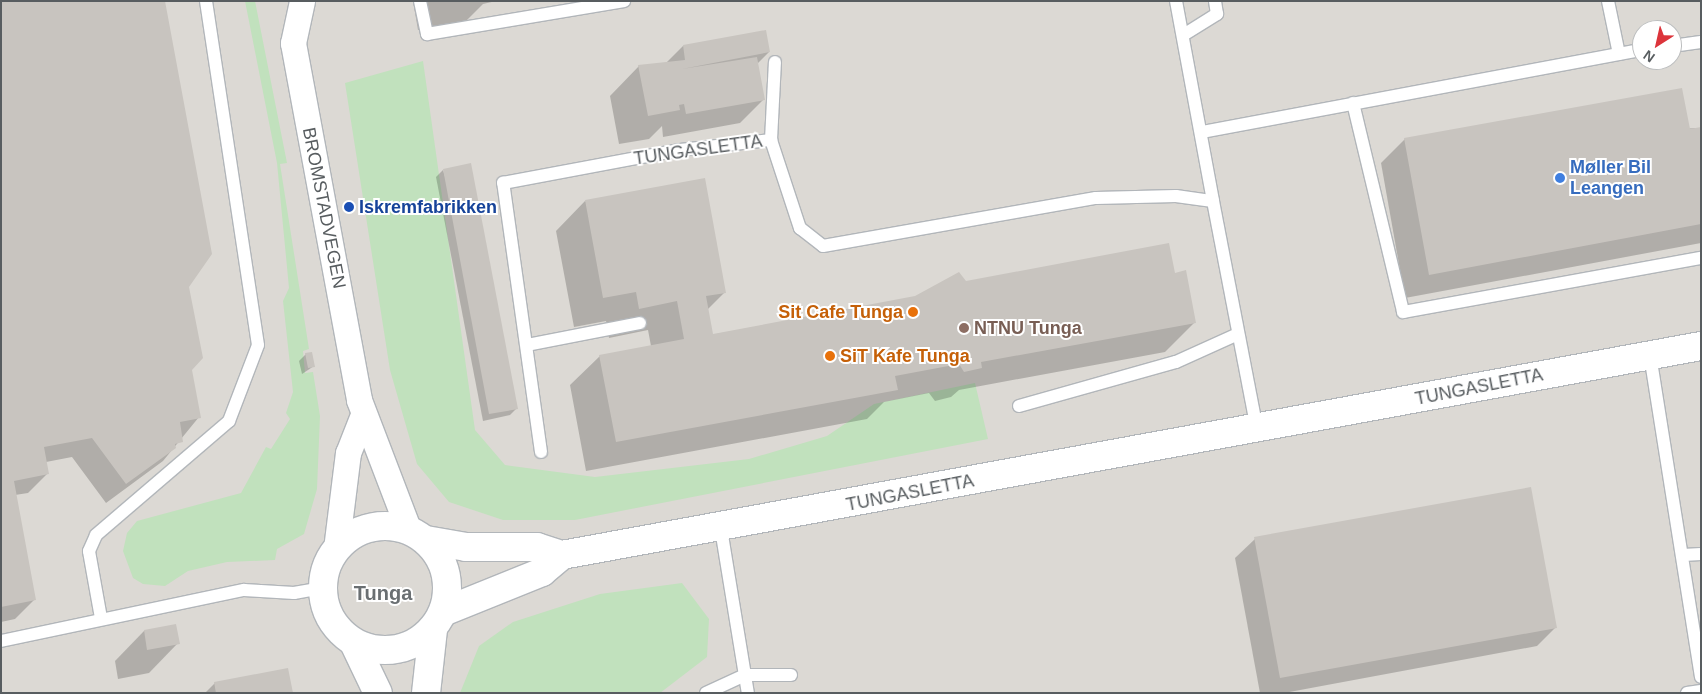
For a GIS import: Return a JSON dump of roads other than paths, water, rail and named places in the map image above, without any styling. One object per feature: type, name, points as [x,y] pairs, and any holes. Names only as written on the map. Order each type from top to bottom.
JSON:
[{"type":"street","name":"BROMSTADVEGEN","points":[[302,1],[293,43],[363,415],[417,535]]},
{"type":"street","name":"TUNGASLETTA","points":[[417,535],[466,546],[536,547],[562,555],[721,529],[1701,346]]},
{"type":"street","points":[[363,415],[348,453],[336,549],[326,568],[322,588],[333,624],[354,643],[378,693]]},
{"type":"street","points":[[336,549],[371,527],[417,535],[446,573],[426,693]]},
{"type":"street","points":[[354,643],[380,651],[399,650],[438,621],[542,572],[562,555]]},
{"type":"lane","points":[[101,618],[89,551],[96,535],[229,421],[258,345],[206,1]]},
{"type":"lane","points":[[420,1],[427,34],[624,1]]},
{"type":"lane","points":[[1176,1],[1185,34],[1213,201],[1257,429]]},
{"type":"lane","points":[[1185,34],[1217,14],[1215,1]]},
{"type":"lane","points":[[1608,1],[1619,54]]},
{"type":"lane","points":[[1682,45],[1701,42]]},
{"type":"lane","points":[[1202,132],[1632,52]]},
{"type":"lane","points":[[771,140],[775,62]]},
{"type":"lane","points":[[1353,103],[1403,312],[1701,258]]},
{"type":"lane","name":"TUNGASLETTA","points":[[541,452],[503,183],[680,150],[771,140],[800,228],[824,246],[1096,198],[1176,196],[1213,201]]},
{"type":"lane","points":[[527,345],[640,323]]},
{"type":"lane","points":[[1019,406],[1176,362],[1238,334]]},
{"type":"lane","points":[[1650,355],[1701,677]]},
{"type":"lane","points":[[721,529],[748,693]]},
{"type":"lane","points":[[1683,555],[1701,554]]},
{"type":"lane","points":[[1,641],[101,618],[244,590],[294,593],[322,588]]},
{"type":"lane","points":[[706,693],[745,675],[791,675]]},
{"type":"lane","points":[[1687,693],[1701,691]]},
{"type":"place","name":"Møller Bil Leangen","points":[[1560,178]]},
{"type":"place","name":"Iskremfabrikken","points":[[349,207]]},
{"type":"place","name":"Sit Cafe Tunga","points":[[913,312]]},
{"type":"place","name":"NTNU Tunga","points":[[964,328]]},
{"type":"place","name":"SiT Kafe Tunga","points":[[830,356]]},
{"type":"district","name":"Tunga","points":[[383,593]]}]
